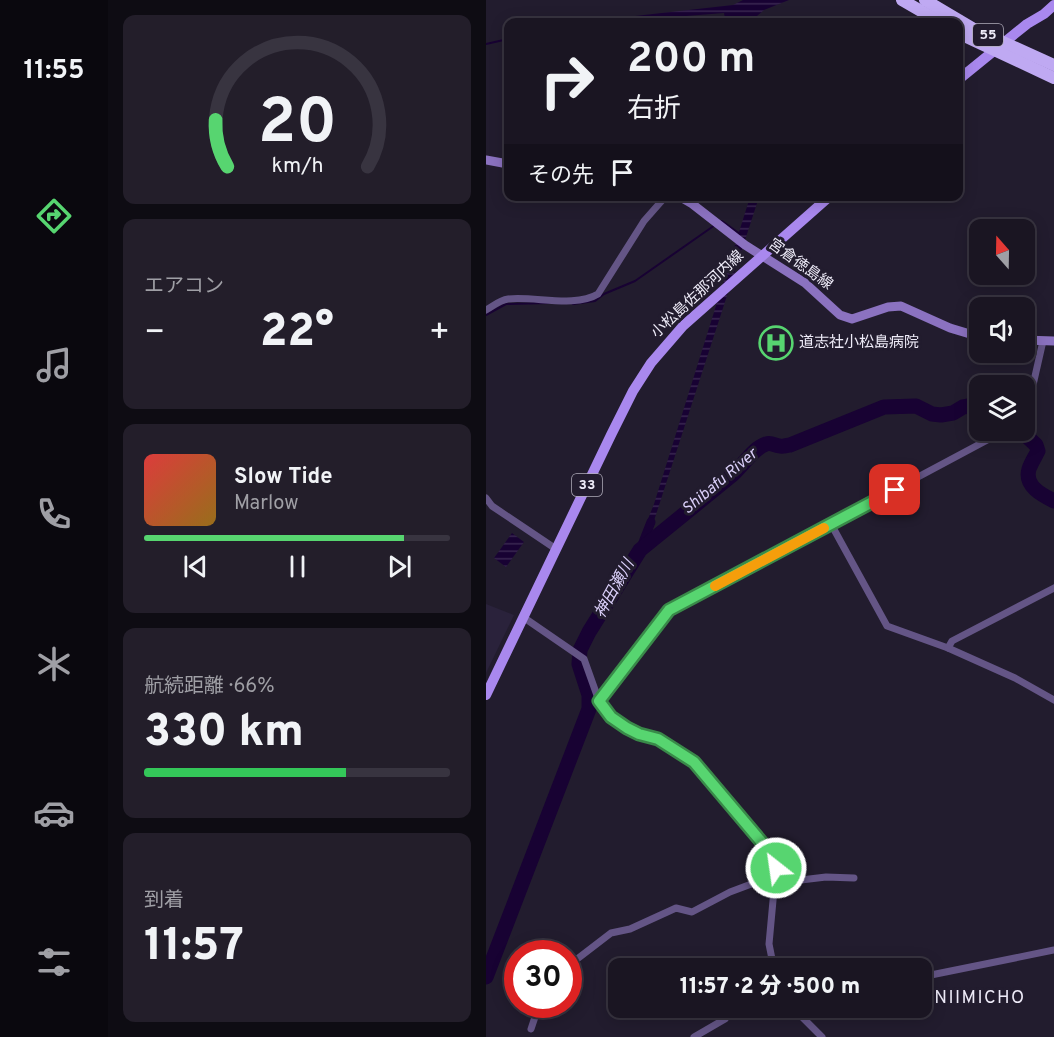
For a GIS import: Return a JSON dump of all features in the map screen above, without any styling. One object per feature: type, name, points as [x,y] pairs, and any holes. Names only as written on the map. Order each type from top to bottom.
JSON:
[{"type":"highway","points":[[902,0],[933,18]]},
{"type":"highway","name":"55","points":[[925,0],[955,18]]},
{"type":"highway","name":"55","points":[[963,23],[1054,65]]},
{"type":"highway","name":"55","points":[[963,35],[1054,78]]},
{"type":"main road","points":[[963,76],[1054,5]]},
{"type":"main road","points":[[486,160],[504,163]]},
{"type":"main road","name":"宮倉徳島線","points":[[688,201],[763,256],[812,288],[840,315],[852,319],[888,307],[901,306],[950,328],[969,334]]},
{"type":"main road","name":"小松島佐那河内線","points":[[486,695],[633,392],[662,348],[717,295],[824,201]]},
{"type":"main road","points":[[1035,341],[1054,341]]},
{"type":"street","points":[[486,310],[506,299],[573,300],[591,298],[598,294],[644,221],[662,201]]},
{"type":"street","points":[[1035,376],[1043,341]]},
{"type":"street","points":[[599,701],[669,610],[986,441]]},
{"type":"street","points":[[486,498],[492,506],[556,549]]},
{"type":"street","points":[[831,524],[887,626],[948,648],[1015,678],[1054,700]]},
{"type":"street","points":[[948,648],[952,641],[1054,588]]},
{"type":"street","points":[[523,617],[579,655],[599,701],[611,717],[639,734],[658,739],[694,762],[764,845],[776,868],[770,944],[772,958]]},
{"type":"street","points":[[582,955],[607,934],[630,929],[676,909],[692,912],[735,890],[762,880],[854,878]]},
{"type":"street","points":[[932,975],[1054,950]]},
{"type":"street","points":[[531,1029],[535,1018]]},
{"type":"street","points":[[694,1037],[726,1018]]},
{"type":"street","points":[[803,1018],[822,1037]]},
{"type":"shaded area","points":[[743,0],[789,0],[764,10],[753,18],[725,18],[724,13],[661,18],[636,18],[635,16],[733,5]]},
{"type":"shaded area","points":[[749,201],[758,201],[650,533],[644,529],[654,504]]},
{"type":"shaded area","points":[[512,533],[524,542],[506,567],[494,558]]},
{"type":"shaded area","points":[[486,604],[514,615],[486,673]]},
{"type":"waterway","points":[[486,44],[504,40]]},
{"type":"waterway","points":[[720,222],[722,221],[740,234]]},
{"type":"waterway","points":[[573,304],[595,301],[604,294],[635,281],[715,225]]},
{"type":"waterway","points":[[486,315],[506,304],[549,303]]},
{"type":"waterway","name":"神田瀬川","points":[[486,977],[589,709],[589,695],[579,664],[580,650],[640,550],[731,476],[761,446],[770,443],[781,446],[790,445],[884,407],[916,406],[932,414],[941,415],[953,413],[969,406]]},
{"type":"waterway","name":"Shibafu River","points":[[1032,441],[1038,451],[1029,469],[1029,480],[1035,489],[1054,501]]},
{"type":"waterway","name":"神田瀬川","points":[[640,550],[651,522]]},
{"type":"slow traffic","points":[[715,586],[824,528]]},
{"type":"place","name":"道志社小松島病院","points":[[776,343]]},
{"type":"district","name":"NIIMICHO","points":[[980,998]]},
{"type":"route","points":[[776,868],[764,845],[694,762],[658,739],[627,728],[611,717],[599,701],[669,610],[895,490]]}]
